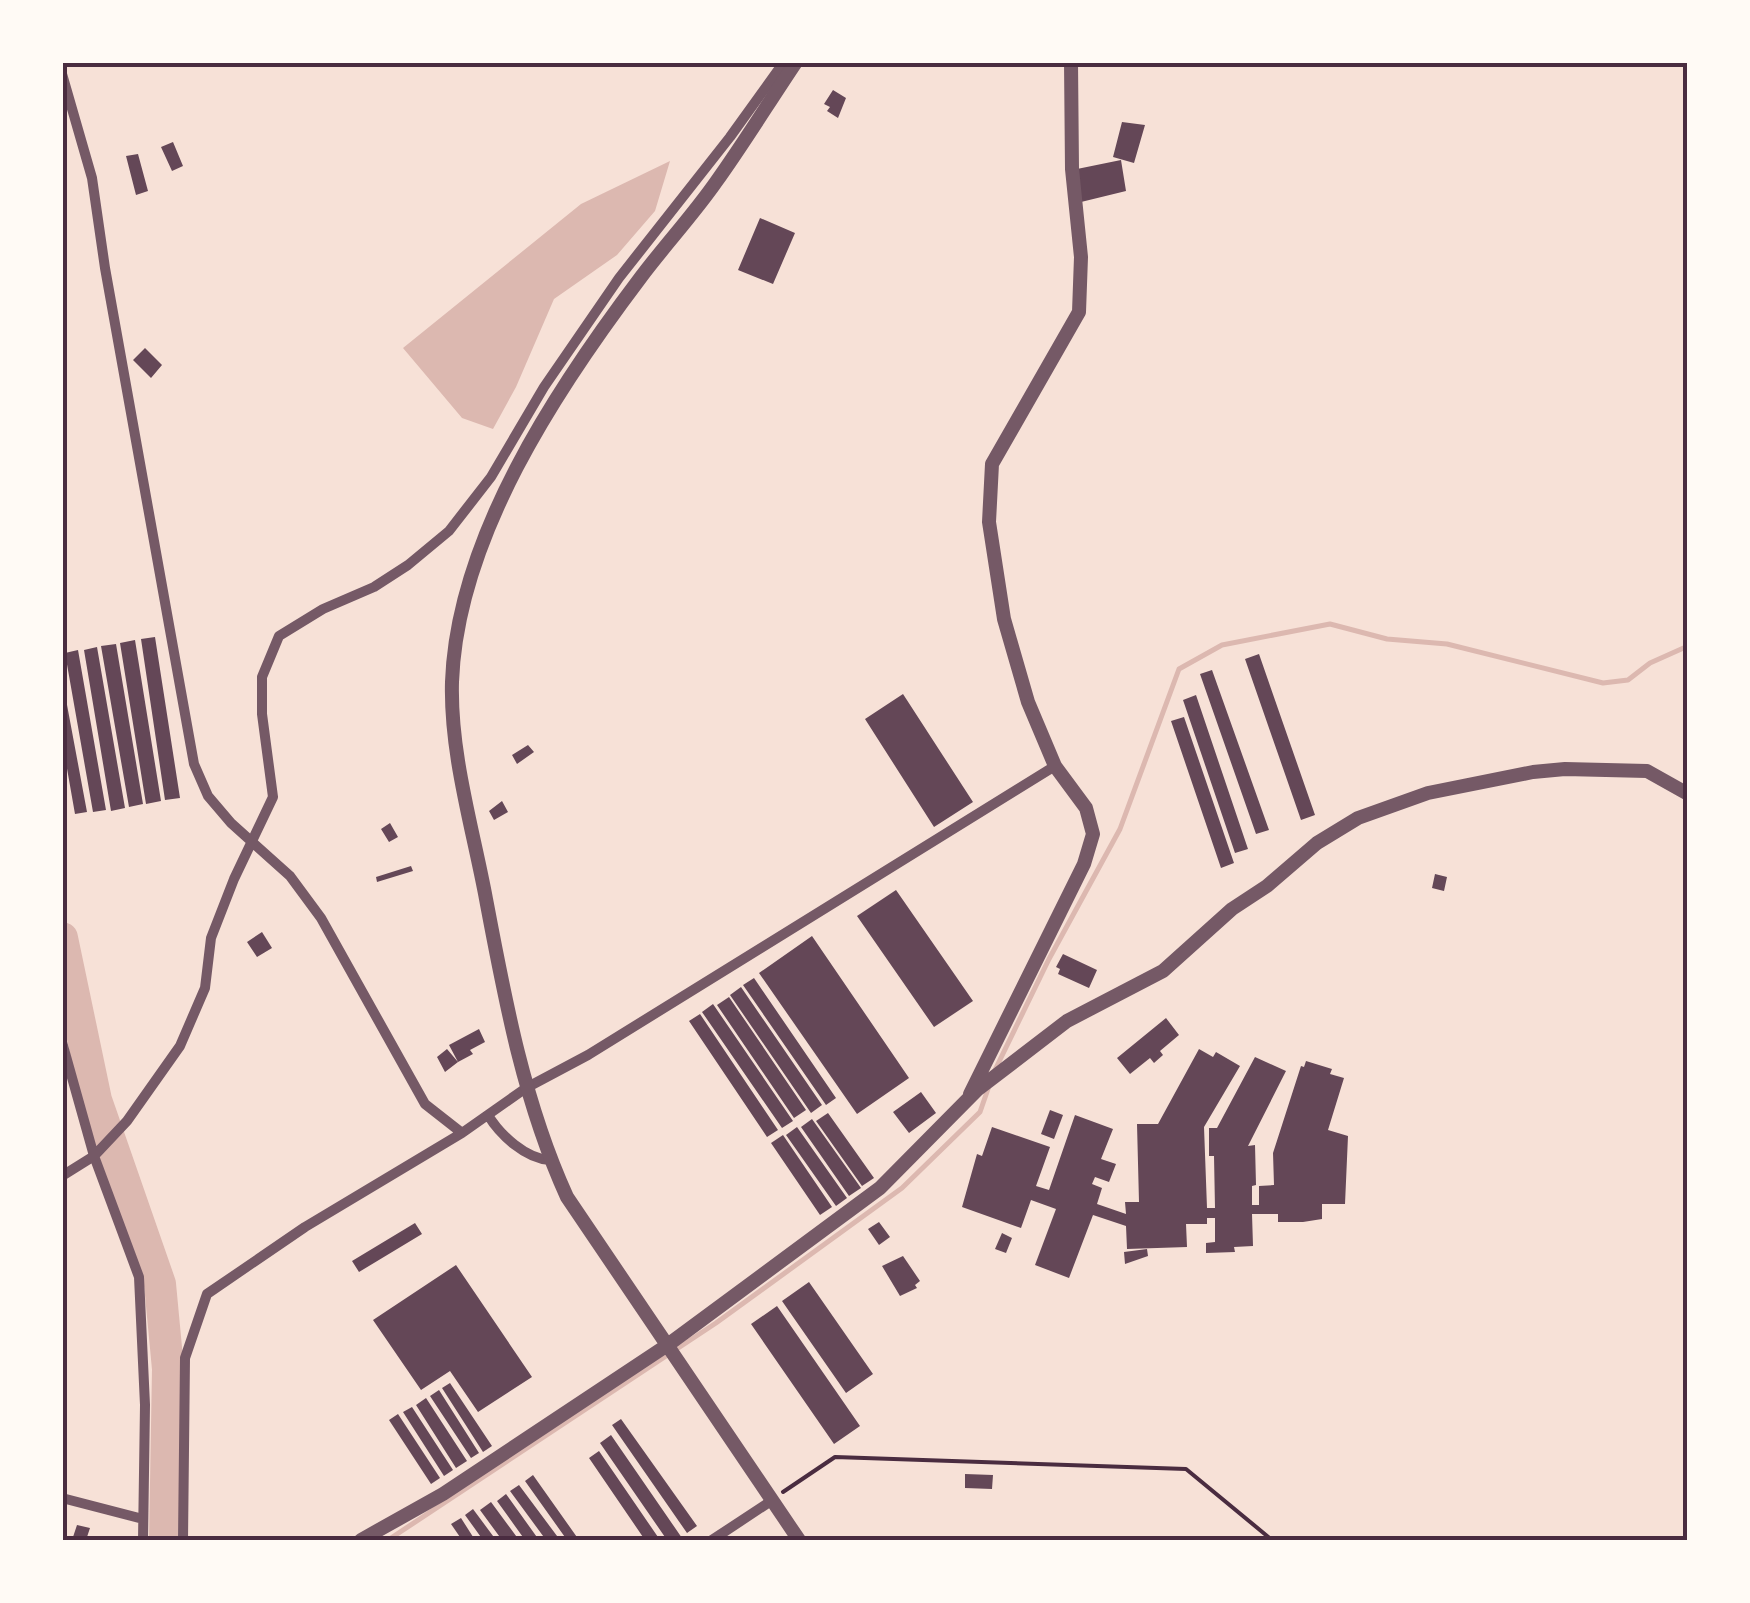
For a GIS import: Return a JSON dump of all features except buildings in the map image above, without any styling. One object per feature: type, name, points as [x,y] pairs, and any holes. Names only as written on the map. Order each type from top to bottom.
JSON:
[{"type":"street","points":[[62,1176],[94,1156],[128,1121],[180,1046],[206,988],[211,938],[234,879],[274,797],[262,714],[262,677],[279,636],[322,609],[374,588],[449,530],[492,477],[544,387],[619,278],[730,138],[784,62]]},
{"type":"street","points":[[796,62],[715,184],[583,357],[535,437],[506,490],[475,568],[461,619],[452,683],[458,755],[526,1088],[550,1160],[567,1197],[799,1540]]},
{"type":"street","points":[[972,1096],[1084,864],[1093,834],[1086,808],[1055,766],[1028,702],[1009,636],[988,522],[992,464],[1079,312],[1072,62]]},
{"type":"street","points":[[62,74],[92,178],[194,764],[208,796],[231,824],[290,876],[320,918],[425,1104],[462,1133]]},
{"type":"street","points":[[182,1540],[186,1358],[207,1294],[306,1226],[462,1133],[526,1088],[588,1055],[1055,766]]},
{"type":"street","points":[[361,1540],[443,1494],[669,1344],[880,1188],[972,1096],[1067,1021],[1163,972],[1232,909],[1267,886],[1317,843],[1358,818],[1428,793],[1496,778],[1565,769],[1647,771],[1688,794]]},
{"type":"street","points":[[62,1042],[94,1156],[139,1277],[145,1376],[143,1540]]},
{"type":"street","points":[[488,1115],[497,1131],[538,1160],[550,1160]]},
{"type":"street","points":[[62,1498],[144,1519]]},
{"type":"street","points":[[712,1540],[770,1501]]},
{"type":"path","points":[[770,1501],[836,1456],[1186,1469],[1272,1540]]},
{"type":"shaded area","points":[[670,161],[655,211],[617,255],[554,299],[493,429],[462,418],[403,348],[581,204]]},
{"type":"waterway","points":[[995,1070],[1049,959],[1120,829],[1179,669],[1222,645],[1330,624],[1387,639],[1447,644],[1603,683],[1628,680],[1650,663],[1688,646]]},
{"type":"waterway","points":[[62,938],[96,1100],[160,1284],[168,1369],[165,1540]]},
{"type":"waterway","points":[[388,1540],[716,1323],[902,1188],[980,1112],[989,1086]]}]
